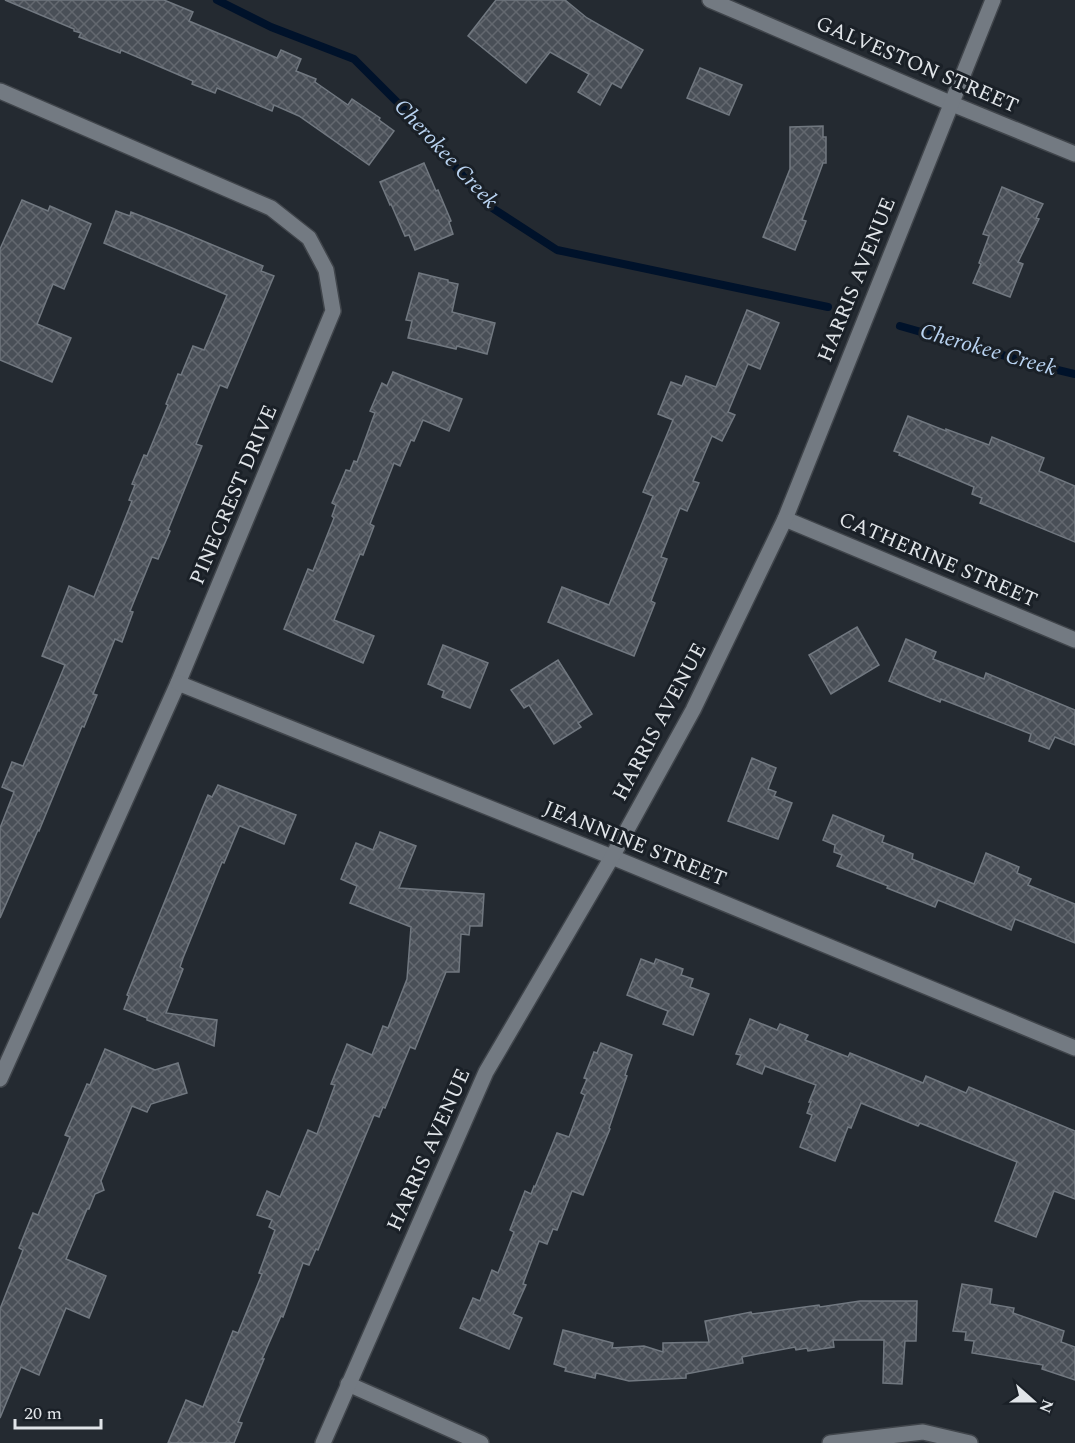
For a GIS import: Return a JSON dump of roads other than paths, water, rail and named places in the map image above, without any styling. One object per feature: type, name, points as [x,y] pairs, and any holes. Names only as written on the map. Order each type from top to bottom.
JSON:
[{"type":"street","name":"GALVESTON STREET","points":[[710,0],[1075,154]]},
{"type":"street","name":"HARRIS AVENUE","points":[[323,1443],[486,1072],[612,857],[693,710],[785,519],[993,0]]},
{"type":"street","name":"PINECREST DRIVE","points":[[0,91],[272,208],[309,238],[326,270],[333,311],[178,683],[0,1079]]},
{"type":"street","name":"CATHERINE STREET","points":[[785,519],[1075,640]]},
{"type":"street","name":"JEANNINE STREET","points":[[178,683],[612,857],[1075,1048]]},
{"type":"street","points":[[348,1384],[481,1443]]},
{"type":"street","points":[[830,1443],[923,1432],[970,1443]]},
{"type":"waterway","name":"Cherokee Creek","points":[[217,0],[271,27],[354,59],[426,131],[486,204],[557,250],[828,307]]},
{"type":"waterway","name":"Cherokee Creek","points":[[900,326],[1075,374]]}]
